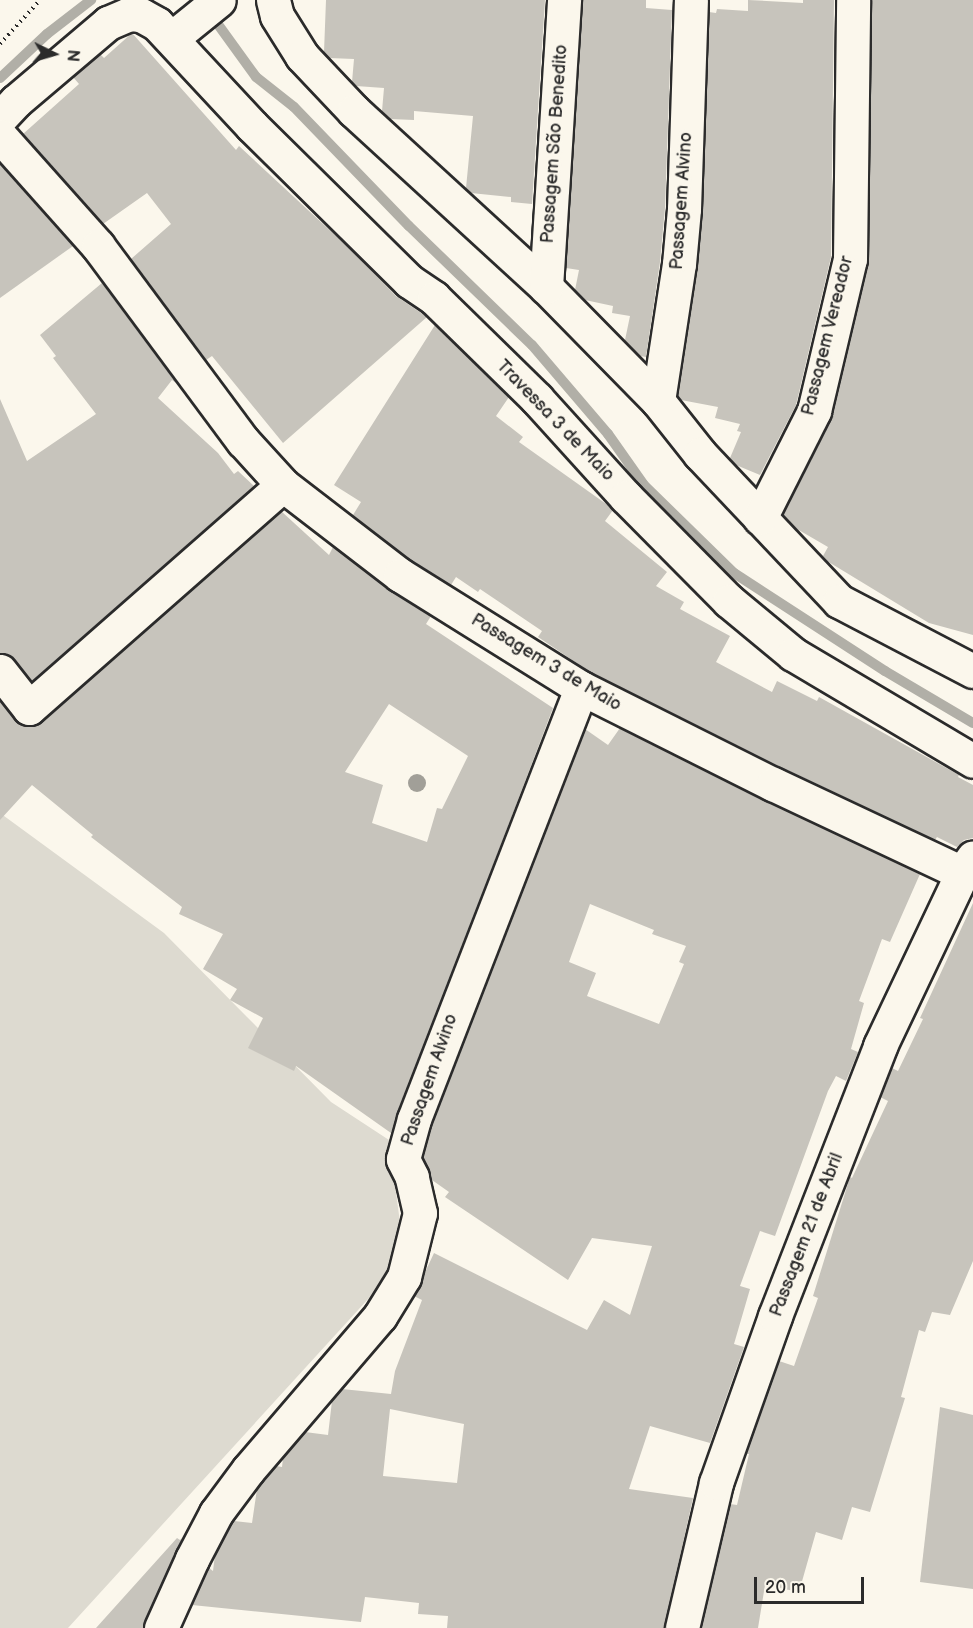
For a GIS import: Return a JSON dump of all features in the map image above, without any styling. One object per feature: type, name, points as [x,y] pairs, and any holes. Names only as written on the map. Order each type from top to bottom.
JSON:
[{"type":"street","points":[[182,30],[219,0]]},
{"type":"street","points":[[273,0],[277,16],[303,56],[347,103],[546,287],[658,400],[700,454],[839,601],[973,671]]},
{"type":"street","name":"Passagem São Benedito","points":[[546,287],[564,0]]},
{"type":"street","name":"Passagem Alvino","points":[[658,400],[679,264],[684,209],[691,0]]},
{"type":"street","name":"Passagem Vereador","points":[[760,518],[814,411],[850,259],[853,0]]},
{"type":"street","name":"Travessa 3 de Maio","points":[[0,118],[16,101],[108,23],[129,14],[141,15],[157,24],[182,30],[252,126],[409,281],[434,298],[537,399],[626,497],[729,601],[793,654],[973,760]]},
{"type":"street","name":"Passagem 3 de Maio","points":[[0,136],[98,246],[243,441],[283,485],[400,575],[581,688],[773,784],[967,865]]},
{"type":"street","points":[[0,671],[29,708],[283,485]]},
{"type":"street","name":"Passagem Alvino","points":[[161,1628],[192,1559],[216,1513],[248,1470],[380,1316],[404,1277],[420,1213],[412,1177],[403,1159],[414,1119],[581,688]]},
{"type":"street","name":"Passagem 21 de Abril","points":[[682,1628],[716,1483],[775,1316],[880,1046],[967,865]]},
{"type":"path","points":[[0,44],[40,0]]},
{"type":"shaded area","points":[[0,813],[164,933],[331,1102],[389,1140],[403,1245],[369,1298],[68,1628],[0,1628]]},
{"type":"building","points":[[326,0],[545,0],[532,204],[511,202],[511,197],[471,193],[466,188],[473,116],[414,111],[414,120],[390,119],[382,111],[384,88],[356,86],[352,82],[354,59],[329,58],[324,52]]},
{"type":"building","points":[[583,0],[646,0],[646,8],[672,10],[665,208],[660,262],[646,357],[640,356],[625,340],[630,316],[612,313],[613,306],[585,300],[575,290],[579,270],[566,268]]},
{"type":"building","points":[[748,0],[803,3],[803,0],[834,0],[831,257],[796,405],[760,475],[736,465],[730,458],[741,432],[737,431],[740,424],[715,418],[718,407],[681,400],[678,396],[698,267],[703,211],[709,12],[716,13],[717,9],[748,11]]},
{"type":"building","points":[[872,0],[973,0],[973,635],[929,623],[827,561],[823,556],[828,547],[797,529],[783,514],[832,416],[868,263]]},
{"type":"building","points":[[132,33],[236,150],[239,146],[349,248],[396,296],[427,317],[283,443],[212,356],[206,360],[131,259],[171,224],[147,193],[103,224],[23,134],[79,84],[73,77],[100,54],[104,58]]},
{"type":"building","points":[[0,164],[73,246],[0,298]]},
{"type":"building","points":[[102,283],[176,383],[172,380],[158,398],[218,453],[234,474],[238,471],[254,486],[32,681],[14,659],[0,653],[0,399],[27,461],[96,414],[53,358],[56,356],[40,335]]},
{"type":"building","points":[[435,325],[509,397],[496,416],[523,437],[519,442],[613,510],[605,521],[667,572],[656,586],[684,602],[680,609],[730,636],[716,662],[772,692],[777,681],[817,701],[819,697],[959,775],[958,777],[973,785],[973,838],[964,840],[957,847],[937,837],[935,840],[590,672],[538,637],[542,631],[480,589],[478,592],[456,577],[451,585],[411,560],[353,515],[361,502],[334,485]]},
{"type":"building","points":[[281,511],[329,555],[333,547],[389,590],[431,616],[426,624],[553,708],[391,1133],[296,1066],[294,1071],[248,1048],[263,1018],[230,1000],[237,989],[203,969],[223,934],[179,914],[182,907],[91,837],[93,835],[32,785],[0,820],[0,701],[22,725],[32,726],[41,722]],"holes":[[[389,704],[468,756],[442,809],[437,808],[427,842],[372,823],[383,785],[345,772]]]},
{"type":"building","points":[[620,728],[920,874],[890,942],[882,939],[859,1001],[864,1003],[851,1049],[858,1052],[846,1081],[836,1076],[828,1091],[775,1236],[760,1231],[740,1286],[750,1289],[734,1344],[744,1347],[710,1443],[650,1426],[629,1489],[693,1498],[664,1628],[447,1628],[448,1616],[418,1614],[419,1603],[365,1597],[361,1622],[192,1605],[209,1568],[213,1571],[215,1555],[232,1523],[234,1521],[252,1523],[257,1489],[276,1466],[282,1467],[283,1458],[305,1432],[328,1435],[332,1401],[342,1389],[391,1394],[395,1371],[422,1300],[414,1296],[434,1253],[587,1330],[604,1300],[630,1315],[652,1246],[592,1238],[568,1280],[445,1197],[449,1192],[432,1180],[423,1157],[432,1125],[585,729],[608,745]],"holes":[[[590,904],[654,930],[652,934],[686,946],[679,962],[684,964],[659,1024],[587,996],[596,973],[569,962]],[[390,1409],[464,1424],[457,1483],[383,1476]]]},
{"type":"building","points":[[973,903],[973,1261],[950,1315],[932,1312],[925,1332],[919,1330],[901,1397],[905,1398],[870,1512],[852,1507],[842,1540],[816,1532],[799,1592],[765,1585],[758,1628],[701,1628],[730,1504],[737,1505],[749,1454],[746,1454],[779,1361],[794,1366],[818,1298],[813,1296],[850,1177],[852,1178],[888,1101],[880,1097],[892,1068],[898,1071],[923,1019],[920,1018]]},
{"type":"building","points":[[940,1407],[973,1415],[973,1589],[920,1582]]},
{"type":"building","points":[[177,1538],[180,1540],[182,1538],[143,1628],[96,1628]]},
{"type":"waterway","points":[[0,78],[47,34],[91,0]]},
{"type":"waterway","points":[[209,12],[256,77],[294,107],[409,226],[532,345],[608,434],[644,485],[734,573],[885,671],[973,723]]}]
